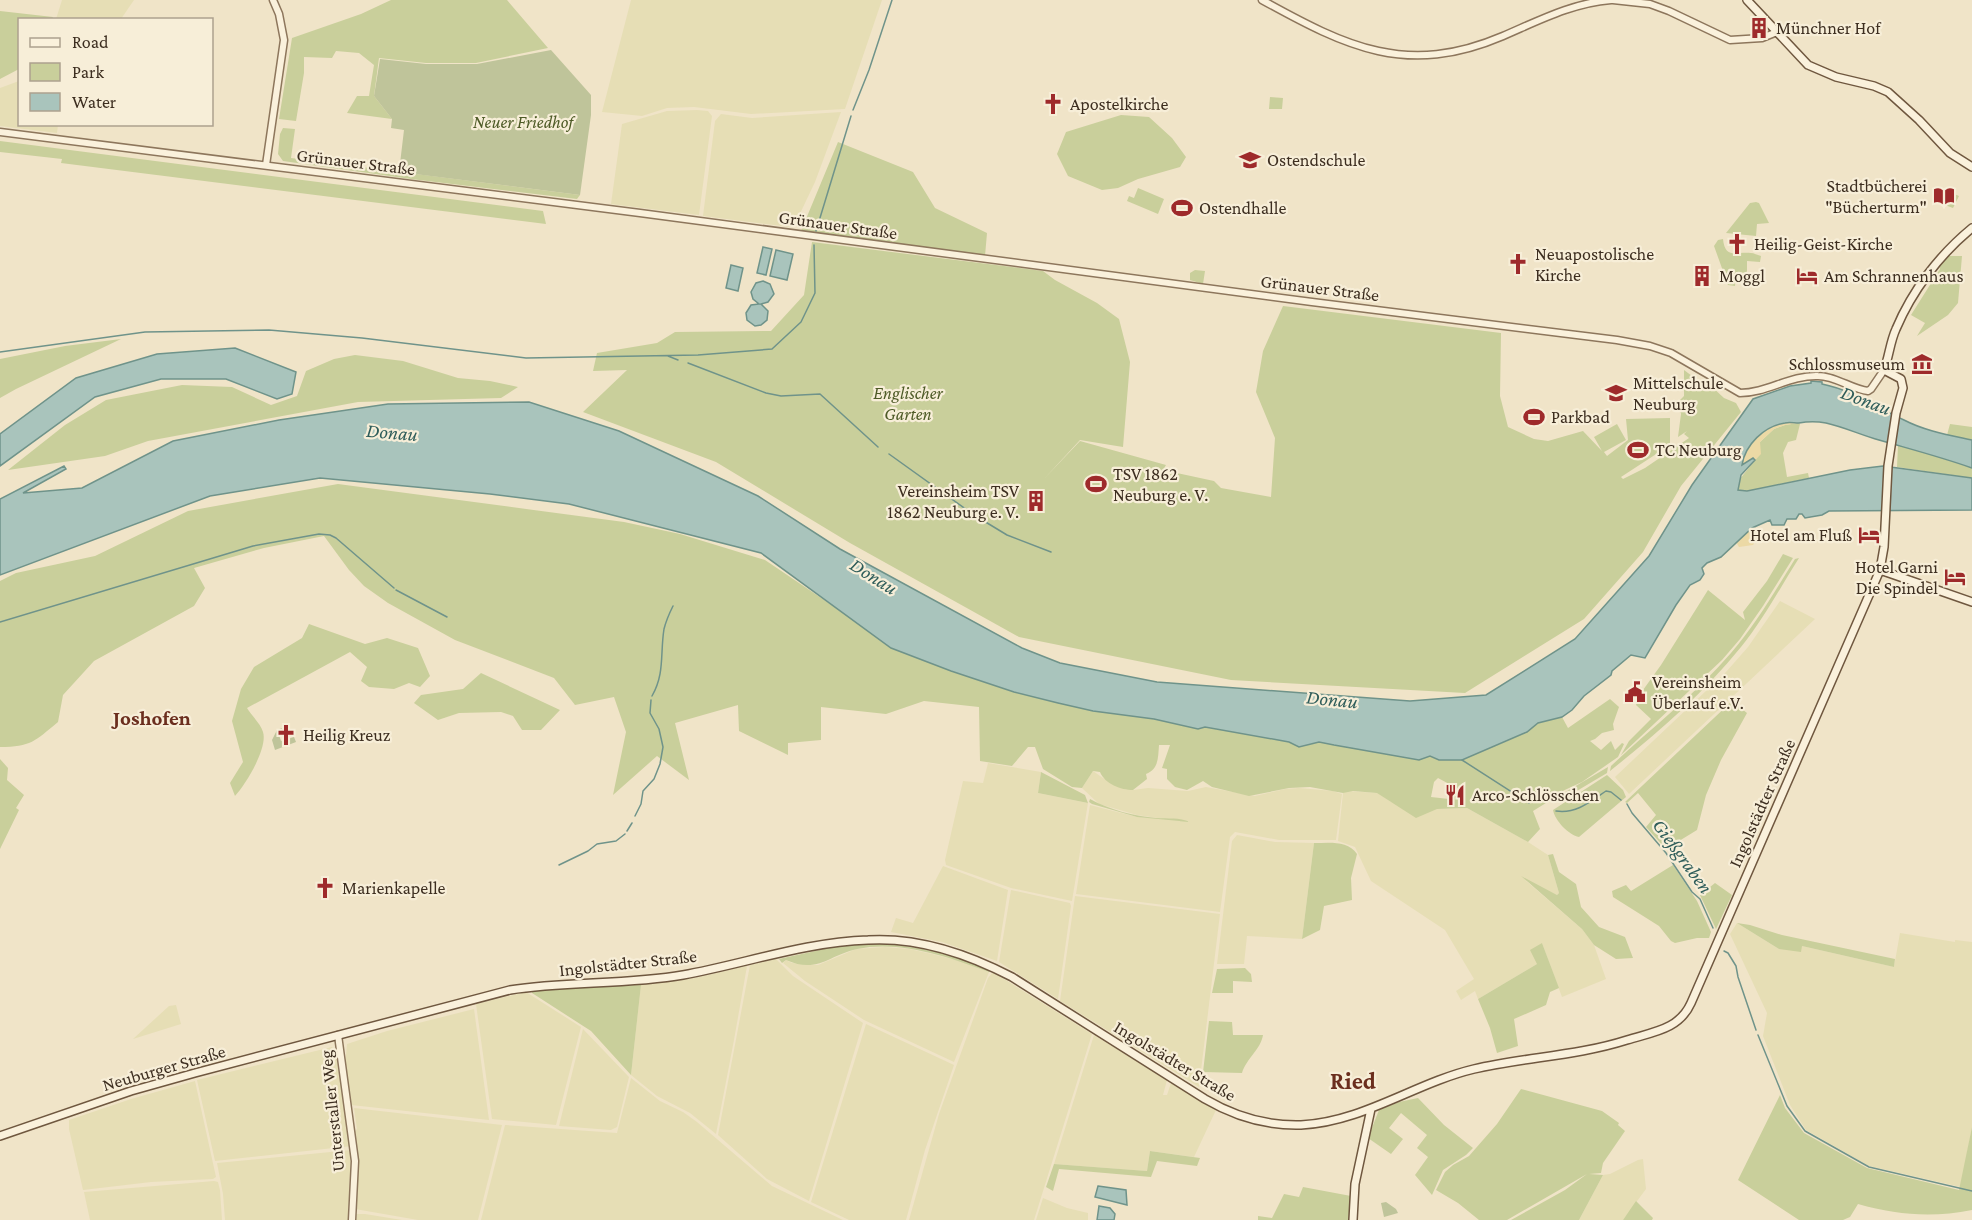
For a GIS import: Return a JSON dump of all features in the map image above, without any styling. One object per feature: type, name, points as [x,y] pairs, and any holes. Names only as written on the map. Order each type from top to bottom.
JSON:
[{"type":"main road","points":[[1747,0],[1804,61],[1836,77],[1874,86],[1888,92],[1950,153],[1972,167]]},
{"type":"main road","points":[[1884,370],[1893,335],[1910,302],[1940,259],[1972,228]]},
{"type":"main road","name":"Ingolstädter Straße","points":[[339,1035],[510,990],[683,975],[837,943],[887,940],[932,946],[987,964],[1012,977],[1205,1099],[1234,1113],[1273,1124],[1301,1125],[1334,1120],[1371,1109],[1472,1069],[1600,1048],[1671,1026],[1688,1011],[1880,570],[1884,547],[1888,466],[1896,413],[1903,388],[1903,382],[1896,375],[1884,370]]},
{"type":"main road","points":[[1880,570],[1972,602]]},
{"type":"main road","name":"Neuburger Straße","points":[[0,1136],[131,1091],[339,1035]]},
{"type":"main road","points":[[1353,1220],[1354,1184],[1371,1109]]},
{"type":"street","points":[[266,165],[284,40],[279,14],[273,0]]},
{"type":"street","points":[[1262,0],[1314,28],[1346,41],[1384,53],[1430,56],[1466,50],[1574,7],[1612,0],[1650,4],[1670,10],[1730,40],[1762,38],[1777,32]]},
{"type":"street","name":"Grünauer Straße","points":[[0,132],[1617,340],[1650,346],[1671,353],[1740,393],[1753,393],[1787,380],[1815,376],[1828,377],[1868,391],[1884,370]]},
{"type":"street","name":"Unterstaller Weg","points":[[339,1035],[355,1161],[352,1220]]},
{"type":"shaded area","points":[[62,0],[134,0],[122,18],[56,18]]},
{"type":"shaded area","points":[[631,0],[882,0],[845,109],[751,114],[694,107],[667,108],[642,116],[602,112]]},
{"type":"shaded area","points":[[18,81],[18,126],[58,126],[57,133],[0,126],[0,88]]},
{"type":"shaded area","points":[[667,111],[708,111],[712,116],[699,215],[611,204],[622,124]]},
{"type":"shaded area","points":[[841,112],[815,182],[796,222],[790,227],[703,216],[715,121],[721,114],[752,118]]},
{"type":"shaded area","points":[[1780,601],[1815,619],[1629,794],[1615,777],[1726,672],[1748,647]]},
{"type":"shaded area","points":[[988,763],[1041,772],[1038,793],[1088,803],[1072,901],[1011,888],[946,865],[945,860],[963,781],[983,783]]},
{"type":"shaded area","points":[[1093,771],[1103,778],[1133,790],[1148,788],[1188,791],[1206,787],[1255,796],[1299,788],[1333,791],[1342,794],[1336,840],[1279,840],[1235,832],[1230,837],[1220,912],[1076,894],[1090,805],[1137,817],[1158,818],[1137,815],[1099,804],[1082,788]]},
{"type":"shaded area","points":[[1347,791],[1378,793],[1391,802],[1437,809],[1467,808],[1548,855],[1559,893],[1557,895],[1525,880],[1582,929],[1594,945],[1606,979],[1562,997],[1542,943],[1537,964],[1478,999],[1475,991],[1461,1000],[1456,991],[1474,979],[1445,930],[1371,881],[1355,847],[1338,841],[1343,793]]},
{"type":"shaded area","points":[[1237,835],[1275,842],[1314,843],[1302,939],[1247,936],[1244,964],[1217,964],[1232,841]]},
{"type":"shaded area","points":[[943,866],[1008,890],[997,961],[942,942],[891,932],[896,918],[913,923]]},
{"type":"shaded area","points":[[1011,890],[1070,903],[1058,999],[999,962]]},
{"type":"shaded area","points":[[1075,896],[1220,914],[1199,1087],[1060,1001]]},
{"type":"shaded area","points":[[1737,923],[1779,949],[1802,946],[1894,967],[1900,933],[1955,942],[1955,940],[1972,942],[1972,1127],[1961,1187],[1869,1166],[1806,1130],[1790,1105],[1763,1036],[1767,1013],[1730,934]]},
{"type":"shaded area","points":[[885,947],[932,954],[989,972],[954,1062],[864,1020],[805,981],[783,963],[786,960],[792,963],[818,965],[856,949]]},
{"type":"shaded area","points":[[776,959],[793,976],[863,1023],[809,1201],[767,1179],[718,1135],[750,965]]},
{"type":"shaded area","points":[[747,966],[716,1134],[690,1113],[657,1096],[631,1075],[641,985],[695,978]]},
{"type":"shaded area","points":[[993,972],[1092,1034],[1034,1220],[909,1220],[939,1114],[988,978]]},
{"type":"shaded area","points":[[526,992],[581,1027],[556,1125],[492,1119],[476,1004]]},
{"type":"shaded area","points":[[176,1005],[181,1024],[133,1039],[169,1006]]},
{"type":"shaded area","points":[[474,1009],[489,1120],[351,1105],[345,1067],[347,1044],[387,1031]]},
{"type":"shaded area","points":[[866,1024],[954,1065],[925,1150],[906,1220],[849,1220],[811,1202]]},
{"type":"shaded area","points":[[583,1029],[629,1077],[617,1127],[611,1130],[559,1126]]},
{"type":"shaded area","points":[[1094,1035],[1167,1080],[1163,1095],[1167,1095],[1171,1083],[1216,1110],[1194,1157],[1150,1151],[1147,1171],[1054,1164]]},
{"type":"shaded area","points":[[332,1047],[337,1056],[352,1146],[215,1161],[197,1080]]},
{"type":"shaded area","points":[[631,1078],[660,1101],[697,1122],[772,1186],[843,1220],[481,1220],[505,1125],[617,1133]]},
{"type":"shaded area","points":[[195,1081],[216,1177],[83,1190],[69,1120]]},
{"type":"shaded area","points":[[354,1108],[502,1125],[478,1220],[418,1220],[355,1209],[354,1132],[357,1129]]},
{"type":"shaded area","points":[[351,1150],[348,1220],[225,1220],[217,1163]]},
{"type":"shaded area","points":[[1643,1159],[1646,1189],[1623,1220],[1579,1220],[1603,1175]]},
{"type":"shaded area","points":[[218,1182],[220,1190],[222,1220],[90,1220],[84,1192]]},
{"type":"shaded area","points":[[1043,1198],[1067,1208],[1088,1213],[1088,1220],[1036,1220]]},
{"type":"shaded area","points":[[357,1214],[365,1214],[402,1220],[355,1220]]},
{"type":"green space","points":[[391,0],[507,0],[548,48],[476,63],[426,63],[379,58],[374,96],[392,119],[347,113],[357,96],[369,96],[374,65],[359,53],[336,51],[332,58],[304,57],[304,73],[296,121],[279,119],[292,38],[361,14]]},
{"type":"green space","points":[[0,11],[53,17],[18,18],[18,70],[0,79]]},
{"type":"green space","name":"Neuer Friedhof","points":[[551,50],[591,95],[591,115],[580,195],[399,172],[404,130],[391,128],[392,119],[374,96],[380,59],[426,64],[477,64]]},
{"type":"green space","points":[[1270,97],[1283,98],[1282,109],[1269,109]]},
{"type":"green space","points":[[1121,115],[1149,117],[1172,138],[1186,157],[1180,167],[1138,179],[1118,188],[1102,190],[1068,176],[1057,154],[1066,132]]},
{"type":"green space","points":[[283,128],[295,129],[291,158],[580,195],[577,199],[283,161],[278,154],[280,134]]},
{"type":"green space","points":[[0,141],[543,211],[546,224],[61,163],[62,159],[0,152]]},
{"type":"green space","points":[[838,142],[913,172],[935,208],[987,233],[985,256],[801,231]]},
{"type":"green space","points":[[1938,187],[1945,190],[1937,194],[1940,203],[1932,199]]},
{"type":"green space","points":[[1138,188],[1164,199],[1158,214],[1127,201],[1129,196],[1134,198]]},
{"type":"green space","points":[[1947,191],[1959,196],[1953,208],[1942,204],[1950,199]]},
{"type":"green space","points":[[1750,203],[1759,203],[1769,223],[1757,224],[1756,236],[1726,233]]},
{"type":"green space","points":[[1723,239],[1724,246],[1729,252],[1752,253],[1761,256],[1760,262],[1747,261],[1747,273],[1736,272],[1735,286],[1728,285],[1714,246],[1718,240]]},
{"type":"green space","name":"Englischer Garten","points":[[812,242],[1043,271],[1119,319],[1130,362],[1123,447],[1080,440],[1043,480],[1080,441],[1166,465],[1163,470],[1214,481],[1221,488],[1271,497],[1275,438],[1256,392],[1263,351],[1283,306],[1501,333],[1500,396],[1508,427],[1534,439],[1548,441],[1583,431],[1602,451],[1594,437],[1617,424],[1626,440],[1604,452],[1607,456],[1628,440],[1626,419],[1670,418],[1670,445],[1621,477],[1623,479],[1645,468],[1689,438],[1684,434],[1687,431],[1678,437],[1681,414],[1679,401],[1684,396],[1684,370],[1704,385],[1711,386],[1724,398],[1736,403],[1741,412],[1681,486],[1643,552],[1584,619],[1465,693],[1231,680],[1019,637],[850,543],[716,462],[583,412],[627,370],[593,371],[597,353],[657,343],[675,332],[771,331],[804,295]]},
{"type":"green space","points":[[1948,256],[1962,256],[1958,303],[1948,315],[1917,336],[1925,323],[1911,315],[1940,269],[1939,266]]},
{"type":"green space","points":[[1195,270],[1205,271],[1203,284],[1190,280],[1190,273]]},
{"type":"green space","points":[[121,339],[0,398],[0,359],[65,346]]},
{"type":"green space","points":[[355,355],[403,361],[458,378],[518,387],[501,398],[358,402],[148,441],[105,456],[8,470],[65,425],[106,400],[182,385],[232,387],[271,405],[297,396],[306,371],[334,359]]},
{"type":"green space","points":[[1800,424],[1796,440],[1788,442],[1783,453],[1787,477],[1808,473],[1809,478],[1747,491],[1738,490],[1739,480],[1760,454],[1760,442],[1774,429]]},
{"type":"green space","points":[[1950,424],[1972,427],[1972,440],[1947,435]]},
{"type":"green space","points":[[1898,445],[1972,468],[1972,478],[1897,467]]},
{"type":"green space","points":[[338,484],[624,522],[680,534],[765,560],[867,629],[891,648],[1014,692],[1058,703],[1198,729],[1205,727],[1289,742],[1299,747],[1319,742],[1430,756],[1439,760],[1500,744],[1527,732],[1538,723],[1562,717],[1568,728],[1610,699],[1619,707],[1613,724],[1614,730],[1602,733],[1590,741],[1601,750],[1611,741],[1615,750],[1622,743],[1624,744],[1618,757],[1582,782],[1554,795],[1538,795],[1544,798],[1546,803],[1533,811],[1540,829],[1528,842],[1467,808],[1437,809],[1416,818],[1377,793],[1353,791],[1343,793],[1310,787],[1289,788],[1249,796],[1212,787],[1203,781],[1187,790],[1175,787],[1167,779],[1167,769],[1162,768],[1170,745],[1159,745],[1156,766],[1146,774],[1147,779],[1133,790],[1114,786],[1100,772],[1093,771],[1082,788],[1072,787],[1043,769],[1035,747],[1028,747],[1012,766],[980,761],[979,707],[924,701],[886,714],[821,707],[821,740],[788,743],[788,755],[739,731],[738,705],[675,723],[689,780],[657,756],[613,795],[626,732],[614,697],[575,705],[554,678],[455,640],[388,603],[364,586],[324,536],[264,548],[194,568],[205,588],[194,606],[94,661],[63,695],[58,722],[38,738],[19,746],[0,747],[0,581],[16,573],[95,556],[188,511]],"holes":[[[1438,778],[1451,785],[1449,799],[1431,797],[1434,782]]]},
{"type":"green space","points":[[1783,554],[1793,558],[1740,639],[1722,660],[1621,755],[1629,741],[1651,719],[1636,705],[1638,697],[1708,590],[1745,620],[1743,612],[1767,581]]},
{"type":"green space","points":[[1799,558],[1757,626],[1711,681],[1645,743],[1610,771],[1611,766],[1688,697],[1731,653],[1757,619],[1795,559]]},
{"type":"green space","points":[[309,624],[365,644],[387,638],[418,648],[430,676],[420,687],[409,683],[394,689],[369,687],[361,681],[367,667],[350,652],[247,708],[262,729],[264,739],[255,766],[235,796],[230,783],[243,762],[232,721],[241,689],[254,667],[302,638]]},
{"type":"green space","points":[[481,673],[560,710],[541,730],[522,730],[513,716],[501,712],[459,713],[438,720],[414,703],[421,695],[463,689]]},
{"type":"green space","points":[[1732,701],[1747,713],[1721,760],[1706,795],[1697,830],[1666,849],[1646,827],[1656,815],[1638,793],[1627,803],[1625,802]]},
{"type":"green space","points":[[287,726],[288,730],[279,735],[281,741],[294,737],[296,742],[275,750],[272,740],[277,730]]},
{"type":"green space","points":[[0,759],[8,768],[7,780],[24,795],[16,808],[19,810],[0,849]]},
{"type":"green space","points":[[1608,767],[1607,773],[1565,798],[1562,794]]},
{"type":"green space","points":[[1041,772],[1085,795],[1088,803],[1038,793]]},
{"type":"green space","points":[[1607,775],[1623,790],[1626,797],[1579,837],[1571,833],[1559,823],[1553,810]]},
{"type":"green space","points":[[1090,799],[1131,814],[1190,822],[1137,817],[1092,804],[1089,802]]},
{"type":"green space","points":[[1314,843],[1343,844],[1349,846],[1357,854],[1351,878],[1352,900],[1324,906],[1320,930],[1302,939]]},
{"type":"green space","points":[[1553,854],[1559,872],[1576,884],[1581,907],[1599,927],[1625,937],[1633,958],[1616,959],[1594,945],[1582,929],[1521,876],[1557,895],[1559,893],[1548,855]]},
{"type":"green space","points":[[1673,865],[1697,901],[1711,932],[1709,938],[1675,943],[1659,926],[1613,897],[1612,891],[1626,885],[1631,891]]},
{"type":"green space","points":[[1715,883],[1732,895],[1716,929],[1700,895]]},
{"type":"green space","points":[[1737,923],[1895,959],[1894,967],[1802,946],[1801,952],[1779,949]]},
{"type":"green space","points":[[880,943],[936,952],[990,969],[989,972],[941,956],[907,948],[890,947],[857,949],[823,962],[807,965],[786,960],[782,963],[779,959],[847,944]]},
{"type":"green space","points":[[1542,943],[1559,988],[1550,992],[1546,1005],[1514,1019],[1518,1046],[1497,1053],[1478,999],[1537,964],[1530,950]]},
{"type":"green space","points":[[1245,968],[1251,974],[1252,982],[1233,981],[1233,993],[1212,993],[1217,969]]},
{"type":"green space","points":[[641,985],[631,1075],[591,1031],[532,993],[532,991],[574,987]]},
{"type":"green space","points":[[1209,1021],[1232,1022],[1233,1035],[1263,1035],[1242,1073],[1203,1072]]},
{"type":"green space","points":[[1521,1089],[1602,1111],[1619,1123],[1618,1125],[1625,1131],[1603,1163],[1601,1173],[1589,1174],[1603,1175],[1579,1220],[1511,1220],[1565,1190],[1587,1174],[1507,1220],[1479,1220],[1458,1203],[1436,1190],[1445,1172],[1469,1156],[1497,1124]]},
{"type":"green space","points":[[1780,1095],[1785,1108],[1804,1133],[1867,1168],[1959,1190],[1972,1127],[1972,1210],[1929,1215],[1887,1211],[1858,1204],[1850,1217],[1843,1220],[1799,1220],[1738,1180]]},
{"type":"green space","points":[[1418,1098],[1444,1125],[1473,1148],[1443,1170],[1432,1195],[1415,1175],[1428,1157],[1417,1148],[1427,1135],[1401,1113],[1389,1128],[1403,1139],[1391,1154],[1368,1138],[1379,1110]]},
{"type":"green space","points":[[1150,1151],[1200,1158],[1197,1166],[1157,1161],[1151,1177],[1059,1169],[1053,1191],[1046,1187],[1054,1164],[1147,1171]]},
{"type":"green space","points":[[1303,1187],[1351,1196],[1350,1220],[1258,1220],[1258,1216],[1272,1218],[1284,1194],[1299,1197]]},
{"type":"green space","points":[[1636,1201],[1653,1218],[1652,1220],[1623,1220]]},
{"type":"green space","points":[[1386,1202],[1398,1213],[1384,1217],[1381,1203]]},
{"type":"sand","points":[[1785,422],[1798,423],[1774,429],[1760,442],[1761,454],[1755,460],[1753,458],[1742,466],[1751,443],[1770,428]]},
{"type":"sand","points":[[1752,528],[1758,538],[1753,545],[1739,547],[1736,542]]},
{"type":"water","points":[[763,247],[772,249],[766,275],[757,273]]},
{"type":"water","points":[[776,250],[793,254],[787,280],[770,276]]},
{"type":"water","points":[[731,265],[743,268],[738,291],[726,288]]},
{"type":"water","points":[[763,281],[770,284],[774,294],[768,302],[761,304],[768,311],[767,320],[755,326],[747,320],[746,313],[751,305],[759,304],[753,299],[751,292],[756,283]]},
{"type":"water","points":[[235,348],[296,372],[292,394],[277,399],[226,379],[161,379],[95,397],[0,466],[0,434],[76,378],[157,354]]},
{"type":"water","name":"Donau","points":[[1811,381],[1822,382],[1822,384],[1854,395],[1920,427],[1972,440],[1972,468],[1826,423],[1787,423],[1763,432],[1751,444],[1742,465],[1753,458],[1755,460],[1741,475],[1738,490],[1747,491],[1850,470],[1883,466],[1972,478],[1972,510],[1829,511],[1822,515],[1805,518],[1799,514],[1796,519],[1787,519],[1784,525],[1772,525],[1770,520],[1752,528],[1721,557],[1707,563],[1702,568],[1704,574],[1700,580],[1690,585],[1645,658],[1631,655],[1562,717],[1538,723],[1527,732],[1462,760],[1439,760],[1430,756],[1419,760],[1319,742],[1299,747],[1289,742],[1205,727],[1198,729],[1154,719],[1093,711],[1014,692],[891,648],[761,553],[569,504],[490,494],[320,478],[210,496],[0,575],[0,499],[64,466],[66,469],[23,493],[82,488],[173,441],[279,420],[388,404],[529,402],[619,431],[758,496],[840,549],[1022,648],[1060,663],[1157,682],[1410,701],[1486,695],[1575,639],[1649,556],[1692,485],[1753,399],[1790,386],[1811,383]]},
{"type":"water","points":[[1098,1186],[1126,1190],[1127,1205],[1095,1197]]},
{"type":"water","points":[[1099,1206],[1110,1208],[1115,1214],[1114,1220],[1097,1220]]},
{"type":"waterway","points":[[853,110],[892,0]]},
{"type":"waterway","points":[[816,231],[851,116]]},
{"type":"waterway","points":[[0,352],[145,332],[269,330],[362,338],[526,358],[698,355],[772,349],[801,322],[815,293],[814,245]]},
{"type":"waterway","points":[[668,356],[678,360]]},
{"type":"waterway","points":[[688,363],[766,393],[781,396],[820,394],[878,447]]},
{"type":"waterway","points":[[889,454],[974,515],[1007,535],[1051,552]]},
{"type":"waterway","points":[[0,622],[253,546],[319,534],[336,538],[394,588]]},
{"type":"waterway","points":[[396,590],[447,617]]},
{"type":"waterway","points":[[652,696],[659,679],[664,629],[673,606]]},
{"type":"waterway","points":[[635,816],[641,804],[643,791],[654,779],[663,747],[659,729],[650,713],[651,700]]},
{"type":"waterway","name":"Gießgraben","points":[[1462,760],[1529,803]]},
{"type":"waterway","name":"Gießgraben","points":[[1556,811],[1576,809],[1606,791],[1621,800]]},
{"type":"waterway","name":"Gießgraben","points":[[1627,804],[1666,853],[1692,892],[1700,899],[1713,928]]},
{"type":"waterway","points":[[627,831],[632,823]]},
{"type":"waterway","points":[[559,865],[597,844],[616,841],[625,834]]},
{"type":"waterway","name":"Gießgraben","points":[[1724,951],[1728,953],[1736,966],[1756,1030]]},
{"type":"waterway","name":"Gießgraben","points":[[1758,1035],[1787,1106],[1805,1131],[1869,1167],[1972,1191]]},
{"type":"place","name":"Münchner Hof","points":[[1759,28]]},
{"type":"place","name":"Apostelkirche","points":[[1053,104]]},
{"type":"place","name":"Ostendschule","points":[[1250,160]]},
{"type":"place","name":"Stadtbücherei \"Bücherturm\"","points":[[1944,196]]},
{"type":"place","name":"Ostendhalle","points":[[1182,208]]},
{"type":"place","name":"Heilig-Geist-Kirche","points":[[1737,244]]},
{"type":"place","name":"Neuapostolische Kirche","points":[[1518,264]]},
{"type":"place","name":"Moggl","points":[[1702,276]]},
{"type":"place","name":"Am Schrannenhaus","points":[[1807,276]]},
{"type":"place","name":"Schlossmuseum","points":[[1922,364]]},
{"type":"place","name":"Mittelschule Neuburg","points":[[1616,393]]},
{"type":"place","name":"Parkbad","points":[[1534,417]]},
{"type":"place","name":"TC Neuburg","points":[[1638,450]]},
{"type":"place","name":"TSV 1862 Neuburg e. V.","points":[[1096,484]]},
{"type":"place","name":"Vereinsheim TSV 1862 Neuburg e. V.","points":[[1036,501]]},
{"type":"place","name":"Hotel am Fluß","points":[[1869,535]]},
{"type":"place","name":"Hotel Garni Die Spindel","points":[[1955,577]]},
{"type":"place","name":"Vereinsheim Überlauf e.V.","points":[[1635,692]]},
{"type":"place","name":"Heilig Kreuz","points":[[286,735]]},
{"type":"place","name":"Arco-Schlösschen","points":[[1455,795]]},
{"type":"place","name":"Marienkapelle","points":[[325,888]]},
{"type":"district","name":"Joshofen","points":[[152,718]]},
{"type":"district","name":"Ried","points":[[1353,1081]]}]
